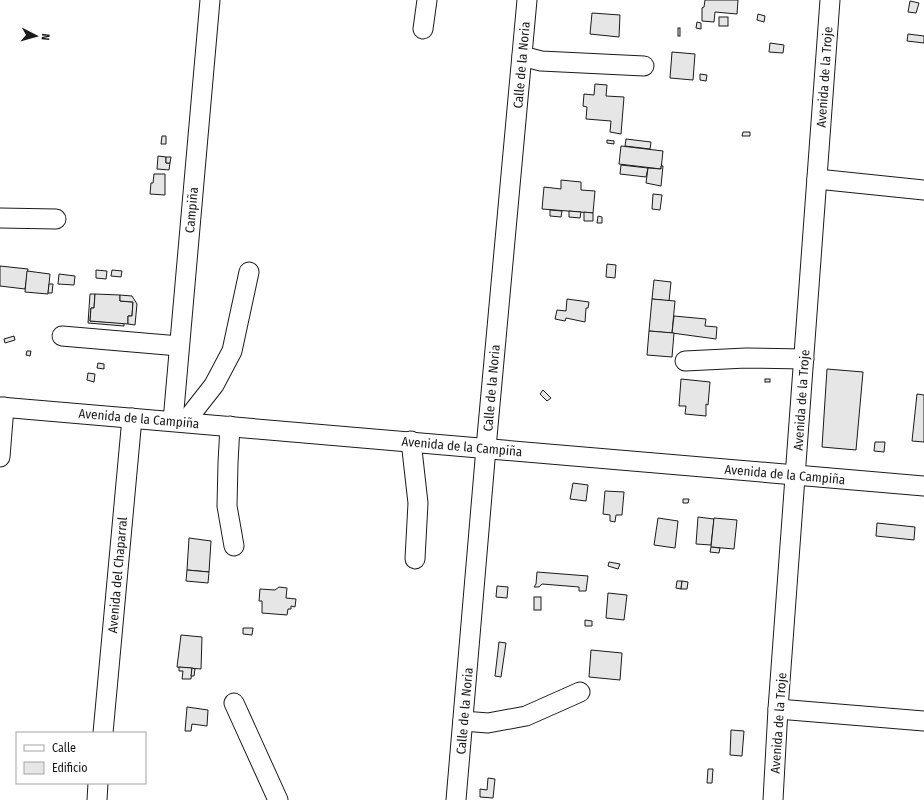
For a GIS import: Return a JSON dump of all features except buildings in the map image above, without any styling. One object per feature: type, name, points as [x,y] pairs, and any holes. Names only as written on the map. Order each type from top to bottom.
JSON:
[{"type":"street","name":"Campiña","points":[[179,421],[179,346],[210,0]]},
{"type":"street","points":[[424,29],[427,0]]},
{"type":"street","name":"Calle de la Noria","points":[[456,800],[486,448],[527,0]]},
{"type":"street","name":"Avenida de la Troje","points":[[773,800],[778,710],[830,0]]},
{"type":"street","points":[[522,56],[541,61],[644,66]]},
{"type":"street","points":[[817,179],[924,190]]},
{"type":"street","points":[[0,218],[56,218]]},
{"type":"street","points":[[179,421],[214,385],[232,351],[249,272]]},
{"type":"street","points":[[62,336],[179,346]]},
{"type":"street","points":[[685,360],[746,358],[804,359]]},
{"type":"street","points":[[0,457],[2,407]]},
{"type":"street","name":"Avenida de la Campiña","points":[[2,407],[924,486]]},
{"type":"street","name":"Avenida del Chaparral","points":[[103,732],[132,418]]},
{"type":"street","points":[[230,426],[228,506],[234,546]]},
{"type":"street","points":[[411,441],[418,503],[415,559]]},
{"type":"street","points":[[463,721],[488,723],[526,716],[580,692]]},
{"type":"street","points":[[234,703],[278,800]]},
{"type":"street","points":[[778,710],[924,722]]},
{"type":"street","points":[[96,800],[98,784]]}]
